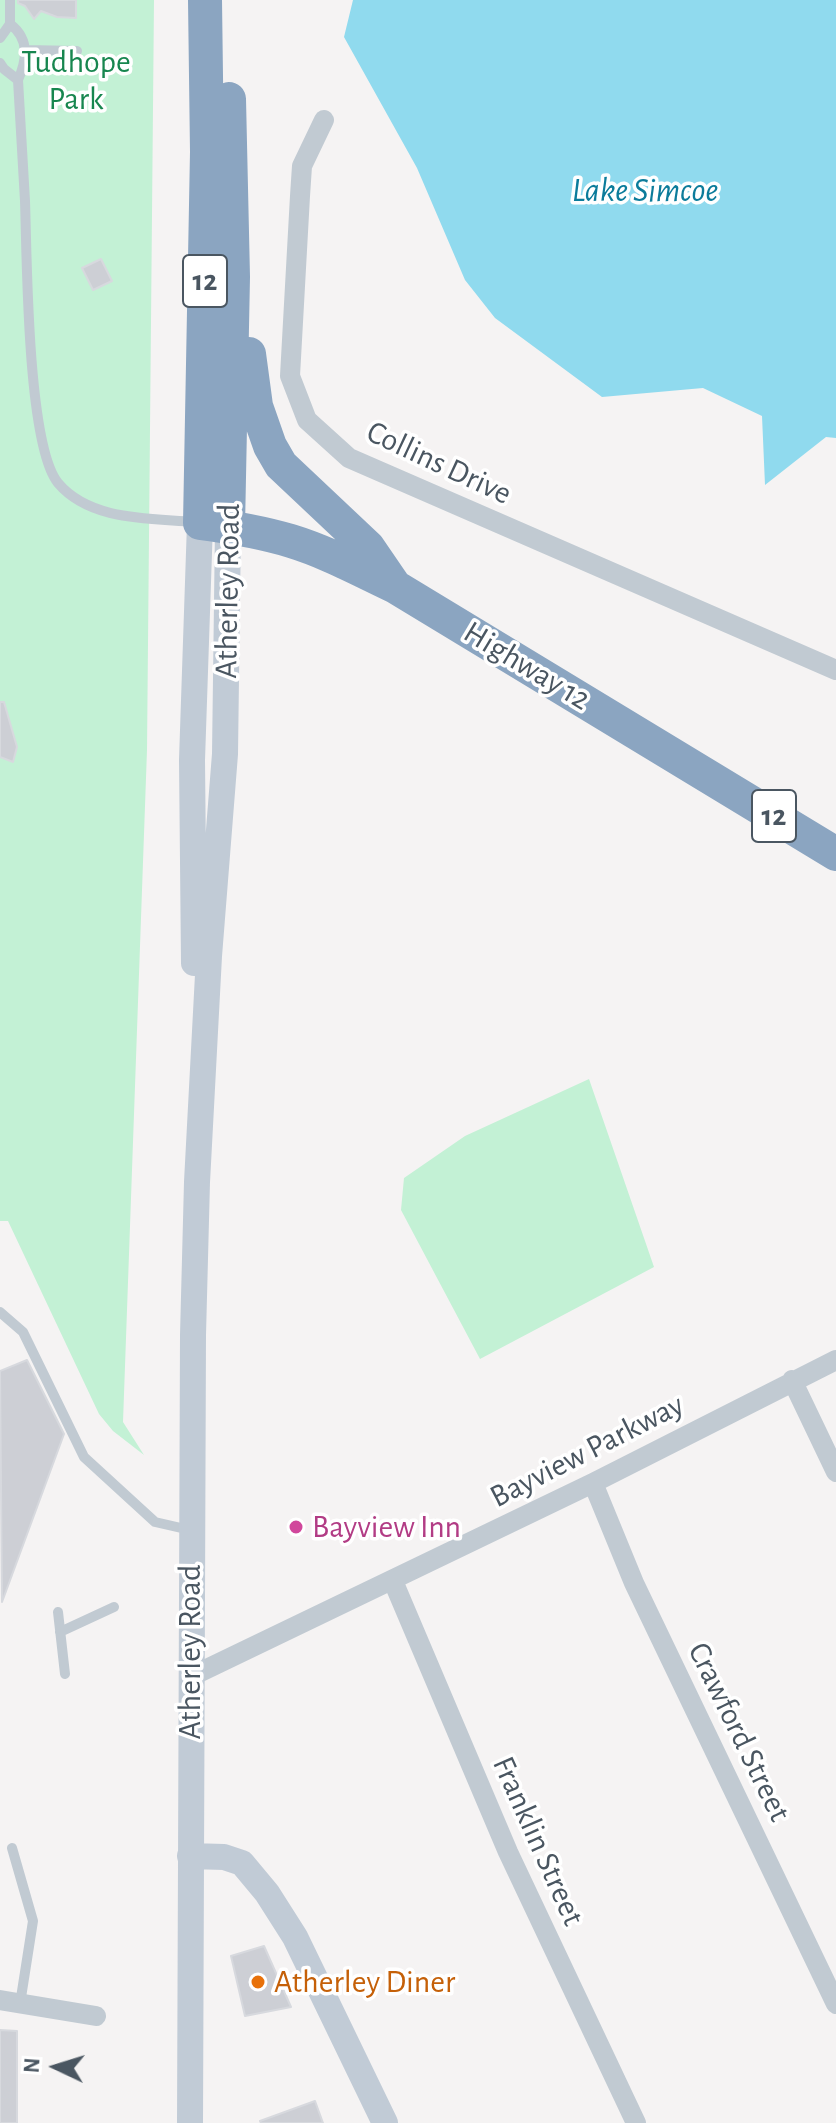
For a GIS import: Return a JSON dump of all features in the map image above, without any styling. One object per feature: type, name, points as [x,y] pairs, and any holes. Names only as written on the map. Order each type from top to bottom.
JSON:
[{"type":"highway","name":"Atherley Road","points":[[205,0],[214,525]]},
{"type":"highway","name":"Atherley Road","points":[[214,525],[232,181],[226,0]]},
{"type":"highway","points":[[232,181],[251,382],[270,446],[281,465],[298,483],[368,547],[394,586]]},
{"type":"highway","name":"Highway 12","points":[[214,525],[307,547],[394,586],[836,854]]},
{"type":"main road","name":"Atherley Road","points":[[190,2123],[191,1530],[197,1182],[209,956],[225,754],[214,525]]},
{"type":"main road","points":[[190,1856],[224,1857],[242,1863],[267,1893],[295,1937],[385,2123]]},
{"type":"street","name":"Collins Drive","points":[[324,120],[302,166],[300,196],[290,376],[307,420],[349,458],[836,670]]},
{"type":"street","name":"Bayview Parkway","points":[[190,1677],[593,1483],[836,1360]]},
{"type":"street","points":[[792,1380],[836,1472]]},
{"type":"street","name":"Crawford Street","points":[[593,1483],[634,1583],[836,2004]]},
{"type":"street","name":"Franklin Street","points":[[393,1581],[508,1852],[636,2123]]},
{"type":"street","points":[[10,2002],[96,2016]]},
{"type":"lane","points":[[0,38],[10,24],[10,0]]},
{"type":"lane","points":[[10,24],[22,37],[27,59],[18,80],[26,274],[37,412],[56,481],[85,504],[105,512],[214,525]]},
{"type":"lane","points":[[26,50],[77,51]]},
{"type":"lane","points":[[0,63],[18,80]]},
{"type":"lane","points":[[0,1312],[23,1332],[84,1457],[155,1522],[191,1530]]},
{"type":"lane","points":[[60,1632],[114,1607]]},
{"type":"lane","points":[[58,1612],[65,1674]]},
{"type":"lane","points":[[10,2002],[33,1921],[12,1848]]},
{"type":"green space","name":"Tudhope Park","points":[[0,0],[154,0],[147,750],[123,1422],[144,1455],[113,1431],[99,1414],[8,1221],[0,1221]]},
{"type":"green space","points":[[589,1079],[654,1267],[480,1359],[401,1210],[404,1178],[465,1136]]},
{"type":"water","name":"Lake Simcoe","points":[[353,0],[836,0],[836,438],[826,437],[765,485],[762,416],[703,388],[602,397],[495,318],[465,280],[417,168],[344,37]]},
{"type":"building","points":[[18,0],[76,0],[76,18],[57,17],[41,11],[34,19]]},
{"type":"building","points":[[101,259],[112,281],[93,290],[82,268]]},
{"type":"building","points":[[0,702],[4,702],[17,747],[13,762],[0,757]]},
{"type":"building","points":[[27,1360],[64,1434],[2,1602],[0,1371]]},
{"type":"building","name":"Atherley Diner","points":[[264,1946],[291,2007],[245,2016],[231,1956]]},
{"type":"building","points":[[0,2030],[17,2031],[17,2123],[0,2123]]},
{"type":"building","points":[[315,2101],[323,2123],[260,2121]]},
{"type":"place","name":"Bayview Inn","points":[[296,1527]]},
{"type":"place","name":"Atherley Diner","points":[[258,1982]]}]
